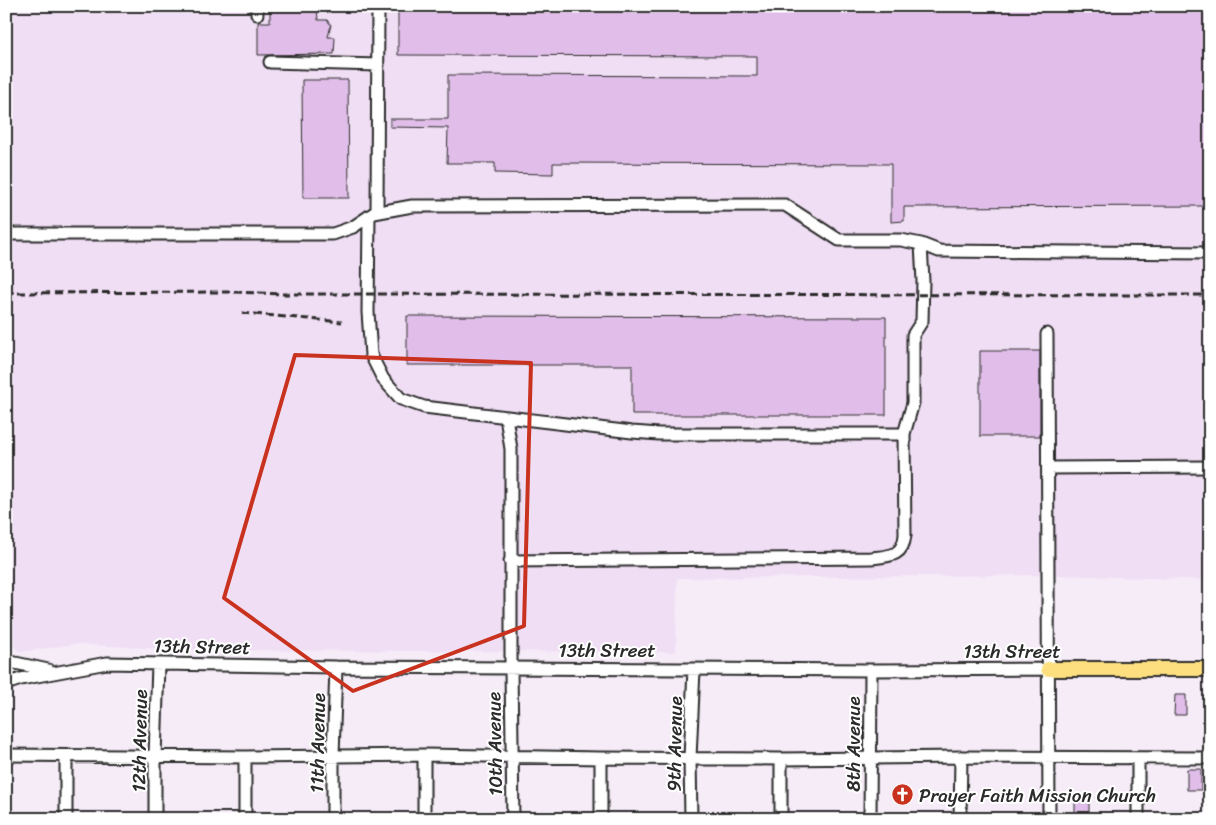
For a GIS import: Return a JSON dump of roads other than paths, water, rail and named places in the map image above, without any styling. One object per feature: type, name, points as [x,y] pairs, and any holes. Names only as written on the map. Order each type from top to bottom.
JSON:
[{"type":"main road","name":"13th Street","points":[[1048,669],[1210,669]]},
{"type":"street","points":[[378,6],[378,64],[368,312],[371,355],[383,379],[401,399],[424,407],[659,434],[904,434]]},
{"type":"street","points":[[270,62],[378,64]]},
{"type":"street","points":[[6,234],[333,234],[353,228],[373,214],[412,206],[785,205],[839,240],[901,240],[922,244],[939,251],[1210,253]]},
{"type":"street","points":[[510,561],[870,558],[892,555],[900,551],[906,535],[904,434],[913,403],[912,335],[922,321],[924,281],[922,244]]},
{"type":"street","points":[[1047,334],[1049,819]]},
{"type":"street","name":"10th Avenue","points":[[506,417],[511,449],[510,561],[513,819]]},
{"type":"street","points":[[1048,468],[1210,467]]},
{"type":"street","points":[[6,661],[54,672]]},
{"type":"street","name":"13th Street","points":[[6,684],[54,672],[107,663],[336,667],[1048,669]]},
{"type":"street","name":"12th Avenue","points":[[155,819],[158,664]]},
{"type":"street","name":"11th Avenue","points":[[333,819],[336,667]]},
{"type":"street","name":"9th Avenue","points":[[691,819],[690,758],[694,669]]},
{"type":"street","name":"8th Avenue","points":[[870,819],[871,670]]},
{"type":"street","points":[[6,755],[155,757],[424,755],[781,759],[961,756],[1210,758]]},
{"type":"street","points":[[424,755],[424,819]]},
{"type":"street","points":[[66,756],[66,819]]},
{"type":"street","points":[[960,819],[961,756]]},
{"type":"street","points":[[245,757],[245,819]]},
{"type":"street","points":[[601,758],[601,819]]},
{"type":"street","points":[[1138,758],[1138,819]]},
{"type":"street","points":[[781,759],[781,819]]},
{"type":"railway","points":[[6,293],[1210,295]]},
{"type":"railway","points":[[242,313],[342,322]]},
{"type":"place","name":"Prayer Faith Mission Church","points":[[903,795]]}]
